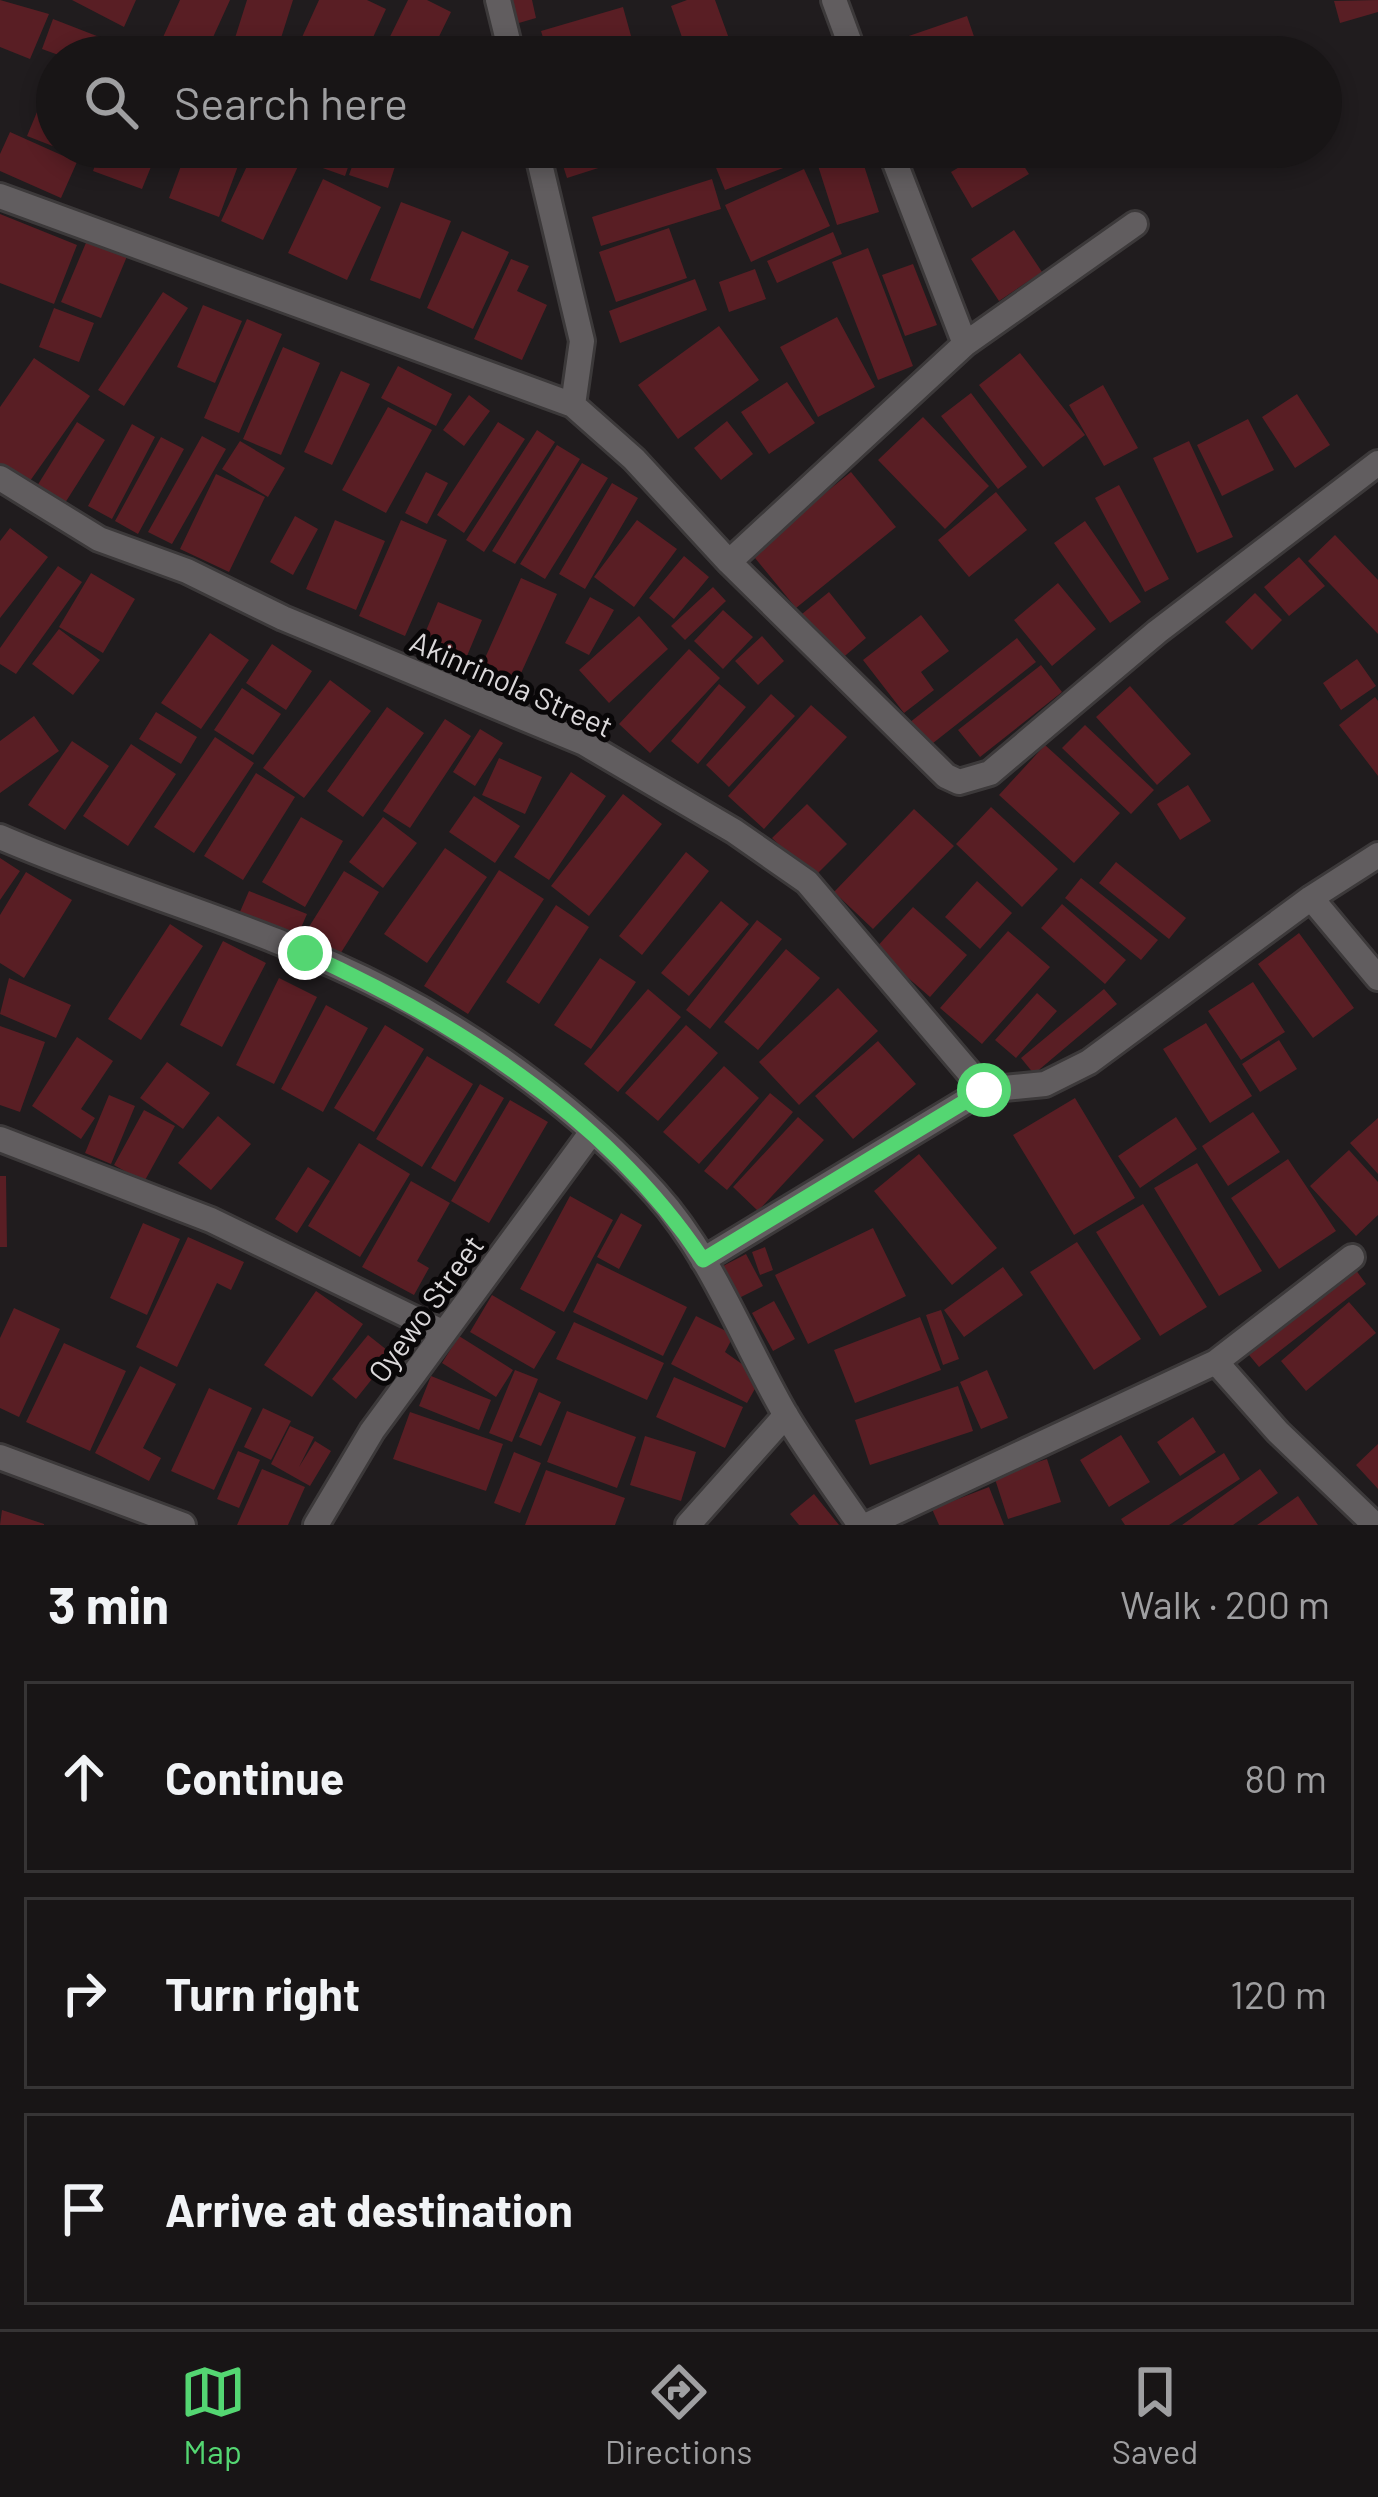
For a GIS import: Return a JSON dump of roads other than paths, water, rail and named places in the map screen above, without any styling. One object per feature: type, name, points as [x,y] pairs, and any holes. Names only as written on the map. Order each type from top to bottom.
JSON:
[{"type":"street","points":[[497,0],[506,36]]},
{"type":"street","points":[[834,0],[847,36]]},
{"type":"street","points":[[541,168],[582,341],[573,405]]},
{"type":"street","points":[[898,168],[965,344]]},
{"type":"street","points":[[0,196],[573,405],[634,458],[729,562],[946,776],[973,781],[990,773],[1157,632],[1378,463]]},
{"type":"street","points":[[729,562],[965,344],[1135,224]]},
{"type":"street","name":"Akinrinola Street","points":[[0,478],[99,539],[187,571],[284,618],[584,742],[734,831],[806,882],[984,1090]]},
{"type":"street","points":[[0,837],[107,883],[305,953],[390,992],[514,1072],[591,1133],[654,1192],[703,1260],[786,1415],[864,1525],[1216,1362],[1352,1257]]},
{"type":"street","points":[[703,1260],[984,1090],[1046,1084],[1089,1062],[1311,898],[1378,855]]},
{"type":"street","points":[[1311,898],[1378,978]]},
{"type":"street","name":"Oyewo Street","points":[[316,1525],[372,1431],[591,1133]]},
{"type":"street","points":[[0,1139],[211,1220],[444,1333]]},
{"type":"street","points":[[1216,1362],[1278,1432],[1375,1525]]},
{"type":"street","points":[[688,1525],[786,1415]]},
{"type":"street","points":[[0,1457],[183,1525]]}]
